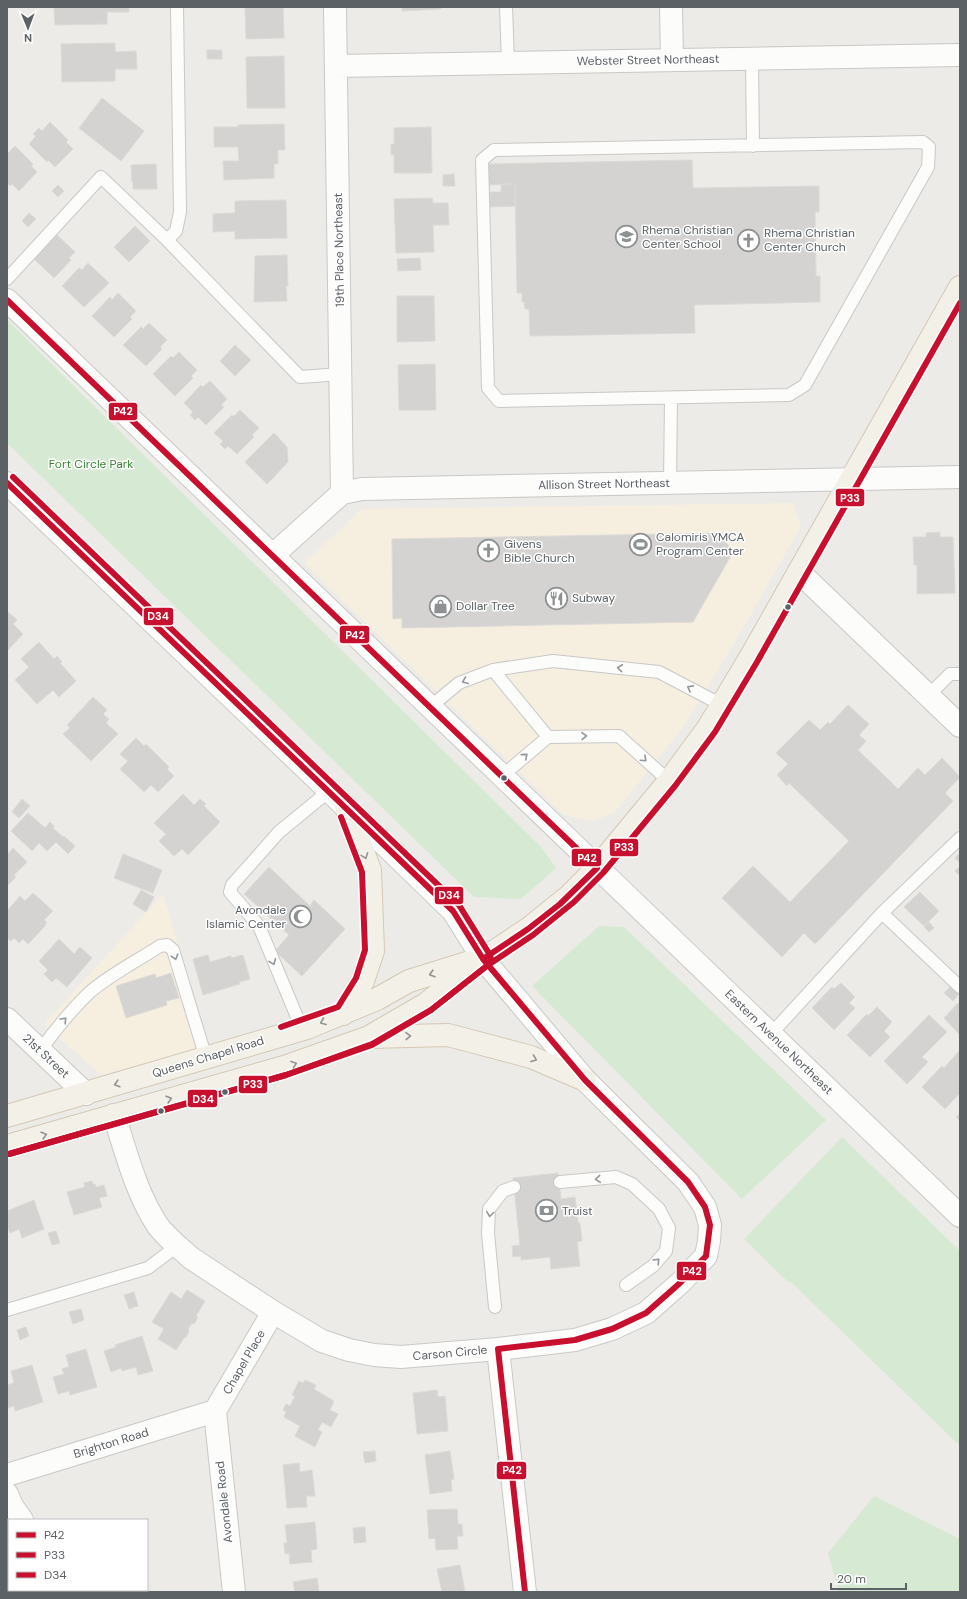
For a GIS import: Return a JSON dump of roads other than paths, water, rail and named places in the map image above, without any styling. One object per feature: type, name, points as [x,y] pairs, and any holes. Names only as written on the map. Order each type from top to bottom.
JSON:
[{"type":"main road","points":[[7,1146],[284,1067],[369,1037],[426,1004],[483,958],[528,929],[560,904],[597,868],[669,781],[708,728],[799,572],[960,287]]},
{"type":"main road","points":[[343,1014],[363,981],[373,951],[370,870],[346,807]]},
{"type":"main road","name":"Queens Chapel Road","points":[[7,1116],[86,1094],[302,1029],[343,1014],[377,999],[409,981],[483,958]]},
{"type":"main road","points":[[369,1037],[448,1035],[531,1057],[585,1080]]},
{"type":"street","name":"19th Place Northeast","points":[[336,7],[342,492]]},
{"type":"street","points":[[671,7],[672,60]]},
{"type":"street","name":"Webster Street Northeast","points":[[336,66],[960,55]]},
{"type":"street","name":"Eastern Avenue Northeast","points":[[7,300],[960,1216]]},
{"type":"street","name":"Allison Street Northeast","points":[[342,492],[372,488],[960,477]]},
{"type":"street","points":[[7,483],[453,911],[483,958]]},
{"type":"street","points":[[273,555],[342,492]]},
{"type":"street","points":[[799,572],[960,726]]},
{"type":"street","name":"Carson Circle","points":[[114,1115],[135,1180],[159,1227],[191,1258],[273,1312],[322,1341],[349,1350],[374,1355],[401,1357],[498,1349],[575,1340],[612,1329],[646,1313],[680,1283],[706,1256],[710,1225],[705,1207],[688,1182],[585,1080],[483,958]]},
{"type":"street","name":"21st Street","points":[[7,1019],[86,1094]]},
{"type":"street","name":"Chapel Place","points":[[215,1411],[273,1312]]},
{"type":"street","points":[[498,1349],[525,1592]]},
{"type":"street","name":"Brighton Road","points":[[7,1475],[215,1411]]},
{"type":"street","name":"Avondale Road","points":[[215,1411],[234,1592]]},
{"type":"street","points":[[7,1494],[12,1506],[21,1519]]},
{"type":"lane","points":[[167,240],[176,231],[180,212],[177,7]]},
{"type":"lane","points":[[506,7],[508,62]]},
{"type":"lane","points":[[752,59],[753,146]]},
{"type":"lane","points":[[923,142],[929,147],[928,167],[805,385],[789,396],[499,401],[488,388],[482,160],[494,150],[753,146],[923,142]]},
{"type":"lane","points":[[7,279],[101,177],[167,240],[300,377],[341,374]]},
{"type":"lane","points":[[670,482],[671,398]]},
{"type":"lane","points":[[430,707],[459,683],[493,670],[553,661],[659,672],[722,705]]},
{"type":"lane","points":[[493,670],[548,737]]},
{"type":"lane","points":[[928,696],[950,674],[960,674]]},
{"type":"lane","points":[[502,776],[548,737],[619,736],[669,781]]},
{"type":"lane","points":[[302,1029],[259,926],[230,892],[232,884],[279,832],[329,791]]},
{"type":"lane","points":[[770,1034],[882,913],[960,838]]},
{"type":"lane","points":[[882,913],[960,987]]},
{"type":"lane","points":[[40,1050],[56,1028],[91,992],[106,980],[160,946],[167,945],[173,950],[206,1058]]},
{"type":"lane","points":[[560,1182],[616,1177],[632,1184],[659,1209],[669,1228],[666,1251],[653,1266],[626,1285]]},
{"type":"lane","points":[[495,1307],[490,1260],[489,1209],[503,1191],[514,1187]]},
{"type":"lane","points":[[7,1310],[148,1268],[177,1246]]},
{"type":"place","name":"Rhema Christian Center School","points":[[626,237]]},
{"type":"place","name":"Rhema Christian Center Church","points":[[749,240]]},
{"type":"place","name":"Calomiris YMCA Program Center","points":[[641,544]]},
{"type":"place","name":"Givens Bible Church","points":[[488,551]]},
{"type":"place","name":"Subway","points":[[556,598]]},
{"type":"place","name":"Dollar Tree","points":[[441,606]]},
{"type":"place","name":"Avondale Islamic Center","points":[[301,917]]},
{"type":"place","name":"Truist","points":[[547,1211]]},
{"type":"park label","name":"Fort Circle Park","points":[[91,464]]}]
